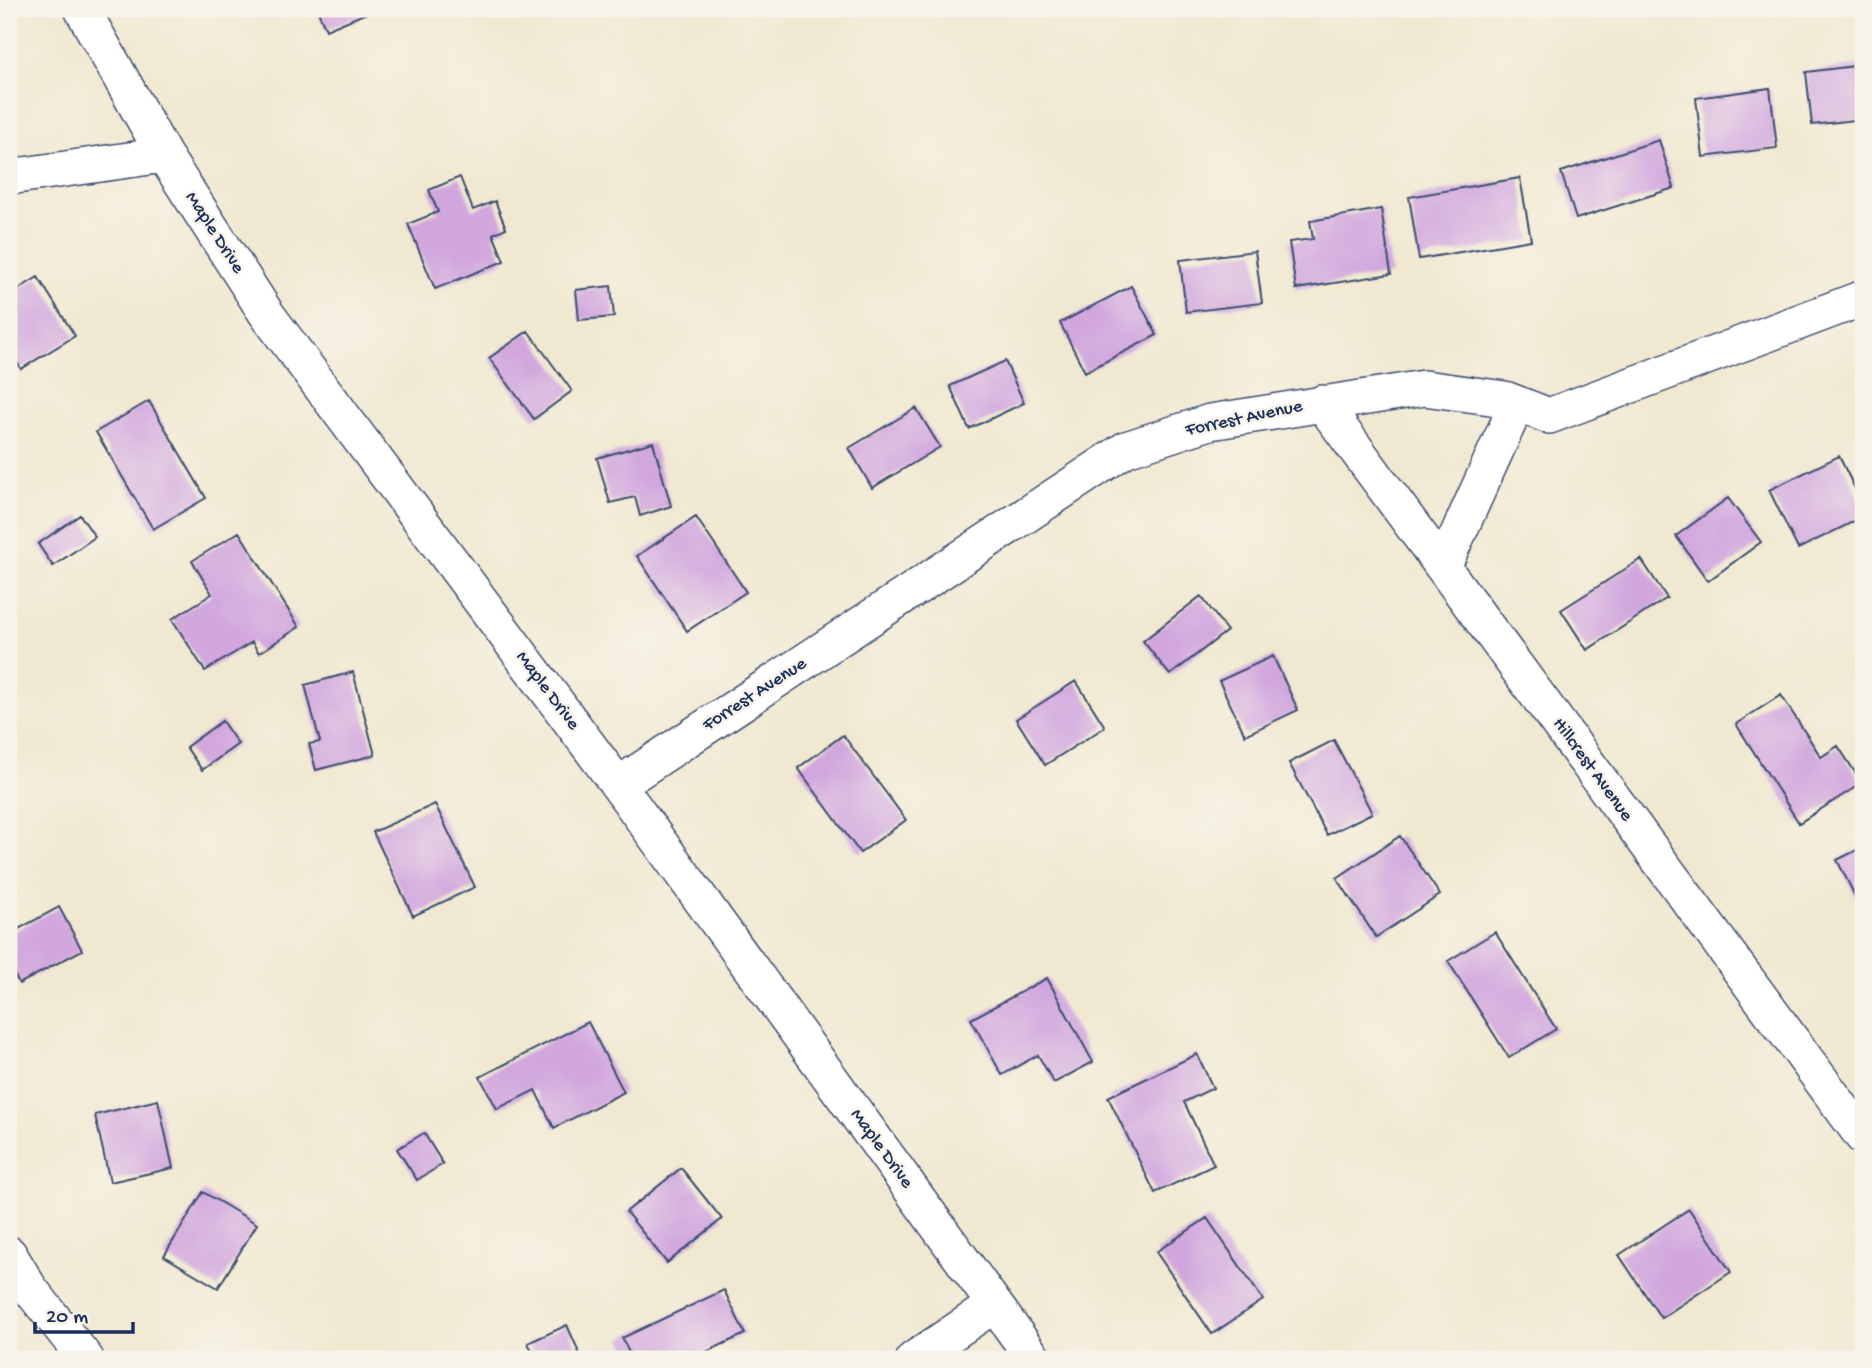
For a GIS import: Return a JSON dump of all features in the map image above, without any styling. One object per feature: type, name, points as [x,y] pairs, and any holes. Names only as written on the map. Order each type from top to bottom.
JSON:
[{"type":"street","name":"Maple Drive","points":[[82,9],[163,155],[265,313],[618,785],[1034,1359]]},
{"type":"street","points":[[9,177],[163,155]]},
{"type":"street","name":"Forrest Avenue","points":[[618,785],[1126,449],[1210,422],[1424,388],[1517,404],[1549,416],[1863,298]]},
{"type":"street","name":"Hillcrest Avenue","points":[[1322,403],[1863,1137]]},
{"type":"street","points":[[1443,567],[1517,404]]},
{"type":"street","points":[[9,1254],[30,1289],[86,1359]]},
{"type":"street","points":[[914,1359],[994,1305]]},
{"type":"building","points":[[317,9],[376,9],[326,30]]},
{"type":"building","points":[[1863,65],[1863,119],[1812,125],[1806,72]]},
{"type":"building","points":[[1770,88],[1777,148],[1703,157],[1696,98]]},
{"type":"building","points":[[1659,140],[1674,188],[1576,219],[1561,172]]},
{"type":"building","points":[[460,177],[473,210],[495,201],[506,228],[493,234],[504,261],[435,289],[408,224],[438,212],[429,190]]},
{"type":"building","points":[[1520,178],[1531,240],[1419,259],[1409,197]]},
{"type":"building","points":[[1381,209],[1391,274],[1296,289],[1289,242],[1313,239],[1310,221]]},
{"type":"building","points":[[1255,251],[1262,303],[1186,312],[1180,260]]},
{"type":"building","points":[[38,277],[75,336],[21,369],[9,349],[9,295]]},
{"type":"building","points":[[611,286],[614,317],[579,320],[576,290]]},
{"type":"building","points":[[1131,286],[1157,335],[1085,372],[1060,323]]},
{"type":"building","points":[[528,331],[572,391],[534,419],[489,358]]},
{"type":"building","points":[[1005,361],[1024,403],[969,429],[950,386]]},
{"type":"building","points":[[149,401],[206,498],[153,529],[96,432]]},
{"type":"building","points":[[916,408],[940,447],[872,488],[849,448]]},
{"type":"building","points":[[653,442],[671,506],[640,516],[635,497],[610,503],[597,458]]},
{"type":"building","points":[[1839,456],[1863,505],[1863,517],[1798,549],[1769,490]]},
{"type":"building","points":[[1728,498],[1761,542],[1708,581],[1676,536]]},
{"type":"building","points":[[80,515],[95,537],[53,566],[38,544]]},
{"type":"building","points":[[696,517],[746,592],[687,631],[637,556]]},
{"type":"building","points":[[239,532],[299,627],[259,653],[252,642],[205,671],[172,619],[212,594],[192,561]]},
{"type":"building","points":[[1641,559],[1667,598],[1587,650],[1561,610]]},
{"type":"building","points":[[1201,596],[1227,631],[1170,675],[1143,641]]},
{"type":"building","points":[[1273,656],[1298,710],[1245,735],[1219,681]]},
{"type":"building","points":[[353,672],[375,755],[316,770],[309,744],[320,742],[305,685]]},
{"type":"building","points":[[1076,681],[1105,727],[1045,765],[1016,719]]},
{"type":"building","points":[[1781,695],[1821,757],[1838,746],[1862,783],[1799,823],[1736,724]]},
{"type":"building","points":[[222,721],[238,744],[202,770],[186,747]]},
{"type":"building","points":[[843,735],[906,820],[860,853],[798,768]]},
{"type":"building","points":[[1334,740],[1372,813],[1327,835],[1289,763]]},
{"type":"building","points":[[435,804],[475,887],[413,916],[373,832]]},
{"type":"building","points":[[1400,836],[1440,895],[1376,937],[1337,878]]},
{"type":"building","points":[[1863,847],[1863,912],[1837,860]]},
{"type":"building","points":[[59,907],[82,950],[19,984],[9,964],[9,934]]},
{"type":"building","points":[[1495,932],[1556,1029],[1509,1058],[1448,961]]},
{"type":"building","points":[[1047,978],[1093,1062],[1054,1083],[1038,1055],[1002,1075],[971,1019]]},
{"type":"building","points":[[588,1022],[624,1092],[554,1128],[535,1090],[497,1109],[480,1077]]},
{"type":"building","points":[[1197,1054],[1213,1088],[1184,1102],[1214,1165],[1155,1193],[1108,1097]]},
{"type":"building","points":[[158,1100],[173,1168],[110,1182],[95,1115]]},
{"type":"building","points":[[424,1133],[443,1164],[417,1180],[397,1149]]},
{"type":"building","points":[[681,1168],[722,1219],[667,1263],[626,1212]]},
{"type":"building","points":[[203,1192],[257,1224],[218,1288],[164,1256]]},
{"type":"building","points":[[1689,1209],[1731,1272],[1661,1318],[1619,1255]]},
{"type":"building","points":[[1207,1218],[1263,1300],[1212,1334],[1156,1252]]},
{"type":"building","points":[[724,1290],[745,1334],[691,1359],[632,1359],[622,1338]]},
{"type":"building","points":[[567,1325],[582,1359],[536,1359],[528,1343]]}]
